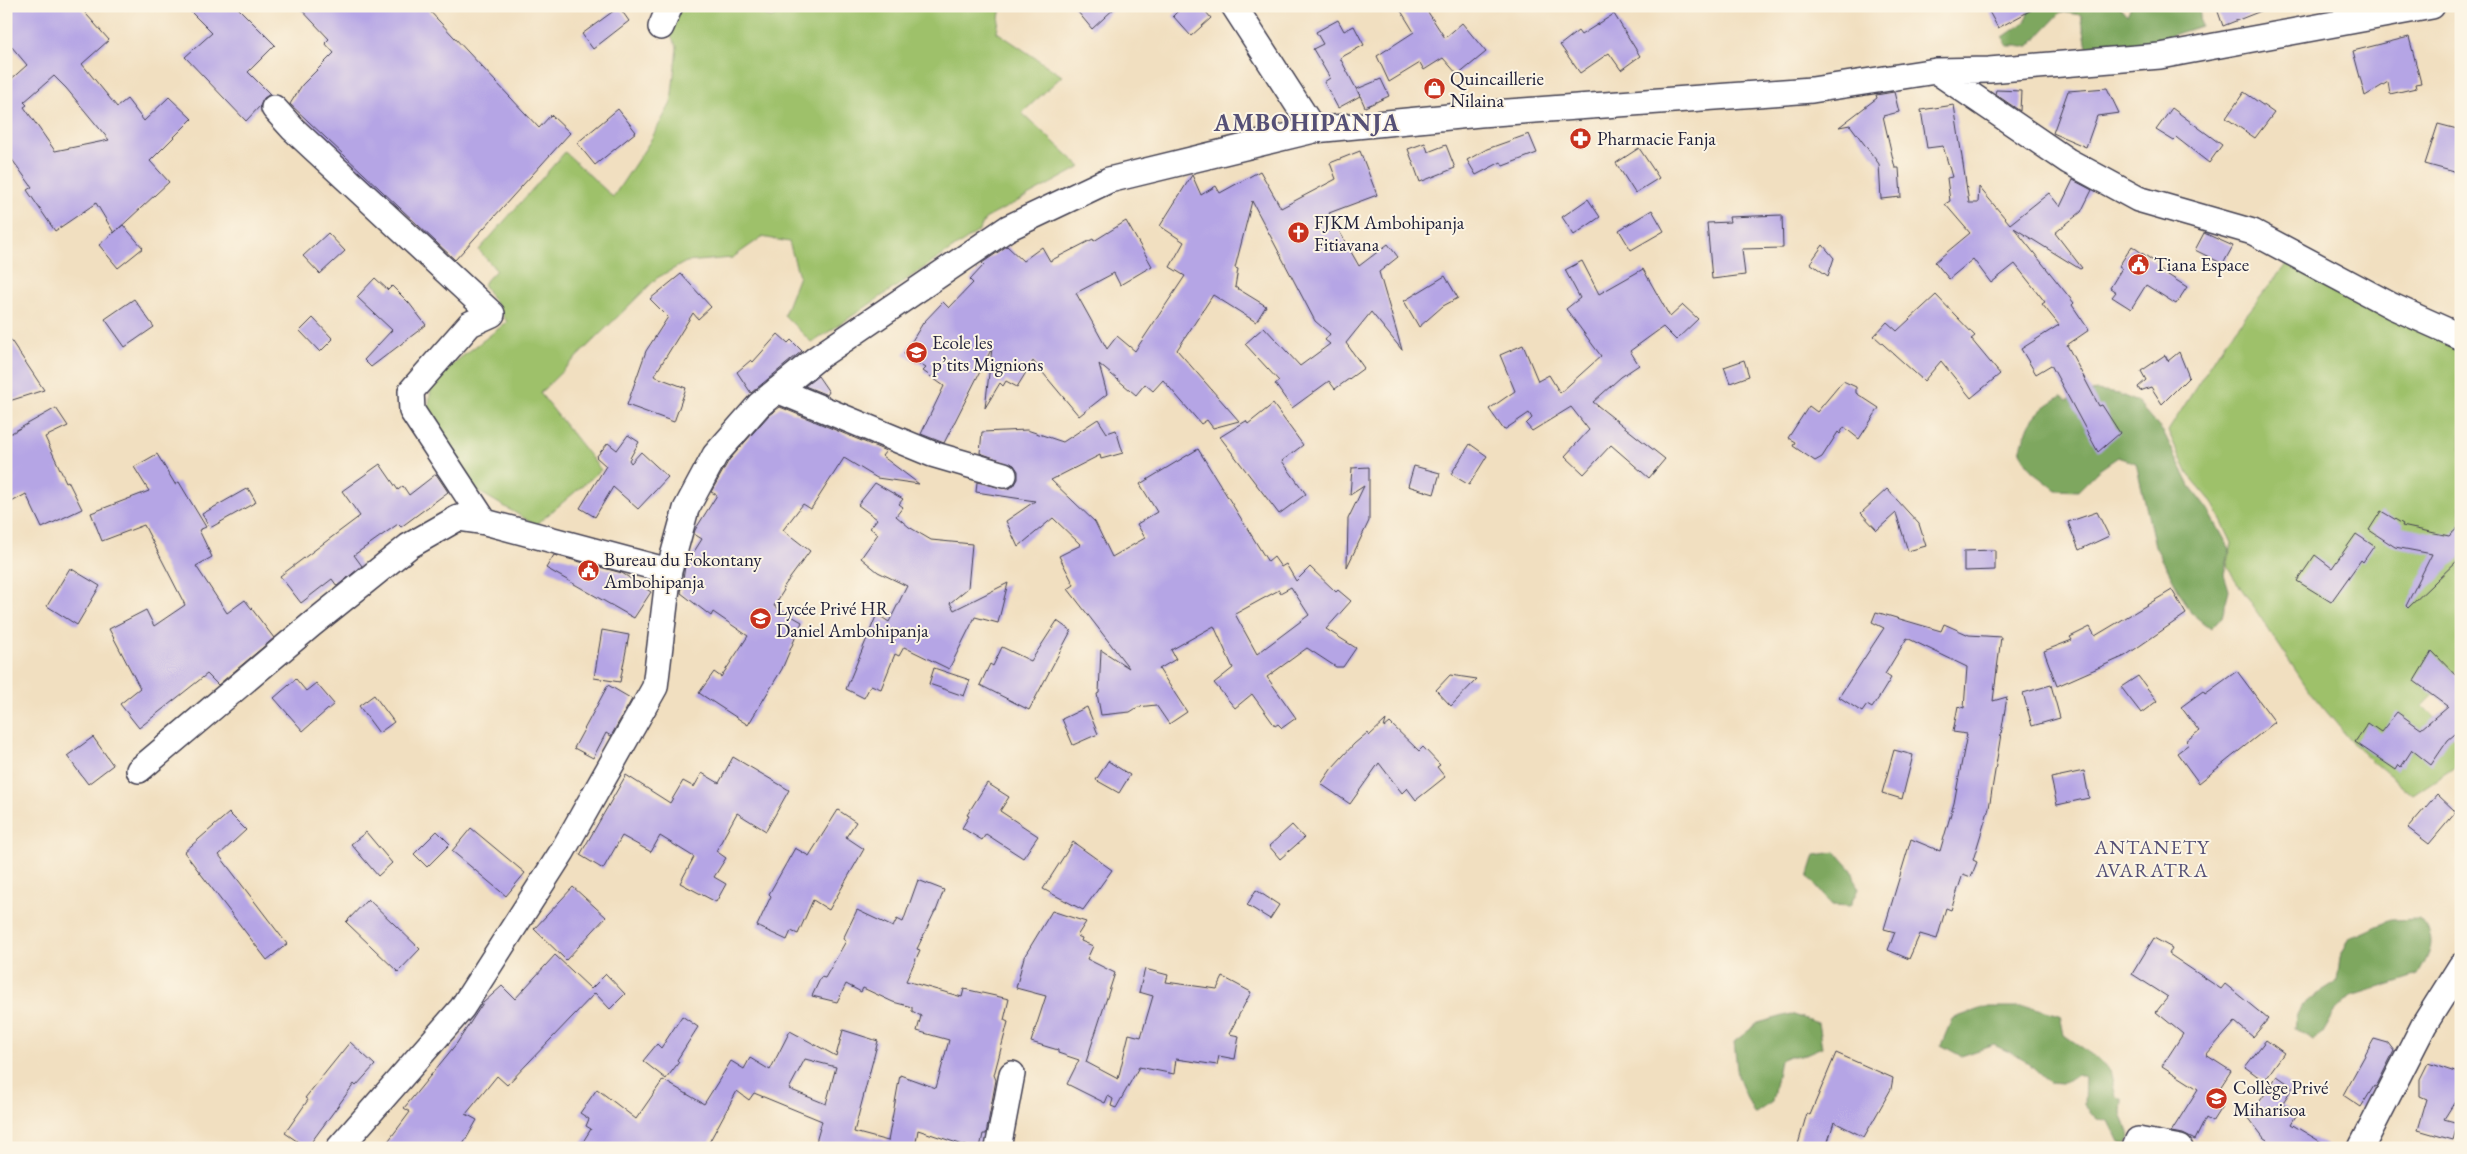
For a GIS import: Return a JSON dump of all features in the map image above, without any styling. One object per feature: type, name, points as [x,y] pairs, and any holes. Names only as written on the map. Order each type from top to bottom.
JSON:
[{"type":"street","points":[[1234,6],[1314,130]]},
{"type":"street","points":[[340,1148],[462,1008],[562,852],[655,686],[669,571],[686,510],[715,455],[759,405],[817,358],[1008,228],[1109,180],[1314,130],[1480,114],[1812,90],[1936,71],[1989,70],[2160,56],[2432,6]]},
{"type":"street","points":[[1936,71],[2068,161],[2138,199],[2253,232],[2392,306],[2461,337]]},
{"type":"street","points":[[274,108],[293,129],[492,314],[470,324],[411,391],[412,411],[485,522]]},
{"type":"street","points":[[777,390],[932,454],[1004,475]]},
{"type":"street","points":[[139,770],[311,625],[409,546],[458,518],[485,522],[669,571]]},
{"type":"street","points":[[2362,1148],[2419,1034],[2458,975]]},
{"type":"street","points":[[998,1148],[1012,1074]]},
{"type":"street","points":[[2137,1144],[2180,1148]]},
{"type":"green space","points":[[676,6],[747,6],[771,18],[797,6],[1001,6],[997,32],[1062,76],[1022,113],[1081,167],[985,219],[979,231],[812,343],[784,315],[799,276],[789,242],[762,237],[732,258],[686,262],[657,278],[540,393],[601,470],[536,525],[469,486],[427,420],[432,380],[507,322],[483,284],[496,270],[479,250],[565,152],[613,197],[649,143],[671,103],[677,47],[667,30]]},
{"type":"green space","points":[[2029,6],[2119,6],[2127,15],[2131,6],[2199,6],[2201,26],[2101,58],[2087,47],[2081,15],[2061,12],[2029,46],[2007,46],[2003,37],[2026,21]]},
{"type":"green space","points":[[2291,258],[2461,338],[2461,667],[2423,706],[2461,746],[2461,763],[2413,795],[2356,747],[2310,692],[2227,567],[2232,543],[2212,502],[2188,474],[2168,431],[2225,342]]},
{"type":"green space","points":[[2097,391],[2119,394],[2137,402],[2164,433],[2190,486],[2207,508],[2230,549],[2224,574],[2229,590],[2222,617],[2211,629],[2191,613],[2155,546],[2136,463],[2118,457],[2099,470],[2078,491],[2056,490],[2032,471],[2020,452],[2029,425],[2039,412],[2052,401],[2062,396],[2067,400],[2080,394]]},
{"type":"green space","points":[[1836,852],[1852,870],[1858,889],[1850,906],[1832,905],[1808,877],[1815,855]]},
{"type":"green space","points":[[2420,919],[2429,933],[2431,946],[2418,975],[2352,996],[2335,1012],[2323,1033],[2312,1040],[2294,1027],[2299,1010],[2304,1004],[2337,981],[2340,958],[2350,938],[2391,920]]},
{"type":"green space","points":[[1985,1007],[2032,1007],[2060,1015],[2064,1035],[2093,1055],[2110,1070],[2116,1096],[2123,1100],[2122,1113],[2130,1135],[2126,1144],[2119,1143],[2108,1121],[2097,1119],[2084,1105],[2085,1077],[2077,1074],[2062,1084],[2049,1083],[2022,1058],[1994,1045],[1961,1056],[1941,1045],[1952,1019]]},
{"type":"green space","points":[[1791,1014],[1818,1023],[1822,1047],[1801,1056],[1789,1056],[1780,1060],[1772,1102],[1754,1114],[1738,1077],[1734,1042],[1758,1023]]},
{"type":"building","points":[[6,6],[79,6],[109,40],[82,64],[117,107],[127,99],[144,121],[169,97],[192,119],[150,161],[169,182],[114,233],[96,203],[55,231],[27,190],[32,187],[8,154],[12,152],[6,143],[6,80],[8,82],[27,65],[6,40]],"holes":[[[54,76],[109,140],[55,151],[24,107],[27,105],[24,102]]]},
{"type":"building","points":[[185,6],[236,6],[275,45],[248,72],[270,94],[264,98],[260,106],[246,121],[185,57],[212,33]]},
{"type":"building","points":[[298,6],[425,6],[539,128],[551,115],[570,133],[455,260],[290,104],[302,85],[334,53],[325,43],[329,39]]},
{"type":"building","points":[[1073,6],[1117,6],[1092,29]]},
{"type":"building","points":[[1183,6],[1201,6],[1211,18],[1191,36],[1173,16]]},
{"type":"building","points":[[1398,6],[1424,6],[1445,38],[1462,23],[1486,52],[1458,75],[1443,58],[1424,70],[1420,63],[1389,82],[1377,56],[1414,32]]},
{"type":"building","points":[[1986,6],[2039,6],[1998,28]]},
{"type":"building","points":[[2216,6],[2271,6],[2271,7],[2223,26]]},
{"type":"building","points":[[619,7],[629,21],[593,49],[582,34]]},
{"type":"building","points":[[1614,14],[1640,56],[1621,70],[1609,53],[1580,73],[1560,45],[1578,31],[1581,35]]},
{"type":"building","points":[[1338,20],[1344,31],[1354,26],[1364,45],[1340,58],[1360,96],[1338,108],[1324,82],[1330,78],[1313,49],[1323,44],[1316,32]]},
{"type":"building","points":[[2409,37],[2421,83],[2415,84],[2416,88],[2390,94],[2388,82],[2365,96],[2353,51]]},
{"type":"building","points":[[1381,79],[1389,96],[1365,107],[1357,89]]},
{"type":"building","points":[[2107,88],[2119,113],[2097,116],[2086,147],[2053,133],[2068,91]]},
{"type":"building","points":[[1996,90],[2021,91],[2020,111],[1995,94]]},
{"type":"building","points":[[1894,92],[1899,112],[1883,116],[1895,168],[1899,168],[1901,197],[1881,199],[1879,164],[1850,125],[1839,127],[1877,98],[1876,95]]},
{"type":"building","points":[[2244,92],[2274,113],[2255,138],[2226,118]]},
{"type":"building","points":[[1954,105],[1969,203],[1978,203],[1979,187],[2010,224],[2049,193],[2060,207],[2073,180],[2092,190],[2081,212],[2055,233],[2082,268],[2080,269],[2014,228],[2074,303],[2072,305],[2089,330],[2067,345],[2099,406],[2102,405],[2120,433],[2098,452],[2051,365],[2036,374],[2021,349],[2059,325],[2042,304],[2045,302],[2015,264],[1991,283],[1973,259],[1949,279],[1935,262],[1970,233],[1945,204],[1950,201],[1947,178],[1952,177],[1943,146],[1927,148],[1921,110]]},
{"type":"building","points":[[2172,108],[2222,145],[2209,163],[2177,138],[2174,141],[2156,130]]},
{"type":"building","points":[[618,109],[636,132],[595,165],[577,143]]},
{"type":"building","points":[[2438,124],[2461,130],[2461,163],[2458,173],[2425,164]]},
{"type":"building","points":[[1529,134],[1537,153],[1503,166],[1501,162],[1476,175],[1467,160],[1487,149]]},
{"type":"building","points":[[1425,143],[1428,152],[1446,145],[1455,168],[1420,182],[1408,149]]},
{"type":"building","points":[[1639,148],[1659,178],[1635,193],[1616,163]]},
{"type":"building","points":[[1360,151],[1377,195],[1329,213],[1359,266],[1388,244],[1398,257],[1379,272],[1402,350],[1371,312],[1346,343],[1364,368],[1335,389],[1329,381],[1292,408],[1275,384],[1279,381],[1245,344],[1264,327],[1300,366],[1330,344],[1325,340],[1330,334],[1315,321],[1252,201],[1235,268],[1238,269],[1235,287],[1266,306],[1256,322],[1213,295],[1177,350],[1239,421],[1213,428],[1207,420],[1201,424],[1163,380],[1153,391],[1145,384],[1136,395],[1099,364],[1107,394],[1079,416],[1033,361],[1017,387],[1006,381],[1003,386],[1000,383],[985,408],[992,348],[944,443],[921,434],[944,386],[923,371],[926,368],[904,354],[923,323],[943,302],[949,308],[973,283],[970,280],[984,265],[982,263],[1007,246],[1023,261],[1042,247],[1050,261],[1093,239],[1094,241],[1126,221],[1152,266],[1120,285],[1114,273],[1076,293],[1107,349],[1117,336],[1135,351],[1185,276],[1170,267],[1184,242],[1160,226],[1192,175],[1201,195],[1216,186],[1220,193],[1260,171],[1281,208],[1336,179],[1330,163]]},
{"type":"building","points":[[1588,199],[1600,217],[1574,235],[1562,217]]},
{"type":"building","points":[[1652,210],[1664,231],[1631,250],[1619,230]]},
{"type":"building","points":[[1782,215],[1783,248],[1742,249],[1745,275],[1712,279],[1707,223],[1730,222],[1729,217]]},
{"type":"building","points":[[123,225],[143,248],[118,268],[99,245]]},
{"type":"building","points":[[328,233],[345,251],[320,274],[303,256]]},
{"type":"building","points":[[2204,233],[2233,246],[2223,264],[2195,250]]},
{"type":"building","points":[[1823,245],[1834,258],[1828,276],[1810,263]]},
{"type":"building","points":[[2132,246],[2159,265],[2157,268],[2187,287],[2176,304],[2146,285],[2131,309],[2112,297],[2116,292],[2110,288],[2122,268],[2119,266]]},
{"type":"building","points":[[1582,261],[1599,294],[1643,269],[1670,317],[1683,305],[1698,319],[1676,340],[1663,327],[1630,351],[1639,365],[1621,377],[1593,402],[1665,459],[1649,478],[1611,445],[1584,474],[1565,456],[1589,430],[1571,407],[1532,431],[1526,424],[1532,418],[1529,413],[1504,430],[1489,409],[1515,391],[1500,355],[1523,345],[1538,381],[1549,375],[1560,393],[1601,356],[1566,309],[1580,298],[1565,270]]},
{"type":"building","points":[[681,274],[711,307],[698,319],[693,313],[654,376],[686,388],[674,422],[627,405],[646,351],[668,317],[650,299]]},
{"type":"building","points":[[1445,276],[1458,298],[1443,306],[1419,327],[1404,301]]},
{"type":"building","points":[[375,278],[388,290],[392,286],[409,303],[426,325],[371,367],[364,360],[392,330],[357,297]]},
{"type":"building","points":[[1936,295],[1975,336],[1971,339],[2000,374],[1971,398],[1941,361],[1924,381],[1874,336],[1887,322],[1897,331]]},
{"type":"building","points":[[134,299],[154,327],[125,347],[105,319]]},
{"type":"building","points":[[313,318],[333,339],[320,352],[300,331]]},
{"type":"building","points":[[6,333],[44,390],[6,402]]},
{"type":"building","points":[[778,334],[788,343],[791,340],[802,351],[751,393],[737,372],[751,360],[753,362]]},
{"type":"building","points":[[2179,352],[2189,377],[2162,404],[2151,387],[2140,391],[2138,387],[2146,380],[2141,371],[2165,355],[2168,361]]},
{"type":"building","points":[[1744,360],[1749,376],[1730,383],[1724,367]]},
{"type":"building","points":[[818,376],[829,392],[827,395],[805,386]]},
{"type":"building","points":[[1843,381],[1856,387],[1856,393],[1879,408],[1859,439],[1844,427],[1840,434],[1838,432],[1822,457],[1815,461],[1793,446],[1795,442],[1788,438],[1809,406],[1817,412]]},
{"type":"building","points":[[1273,404],[1303,445],[1282,461],[1306,494],[1279,514],[1220,437],[1246,421],[1248,424]]},
{"type":"building","points":[[780,407],[886,451],[882,456],[919,484],[877,478],[844,458],[811,509],[803,504],[783,530],[810,551],[782,589],[784,590],[774,606],[802,622],[782,669],[748,725],[699,693],[714,672],[721,677],[748,636],[713,612],[711,616],[681,593],[685,566],[702,539],[694,534],[695,530],[717,495],[711,492],[729,460],[769,415]]},
{"type":"building","points":[[56,408],[68,426],[45,437],[66,482],[68,481],[82,509],[42,528],[26,494],[6,505],[6,436]]},
{"type":"building","points":[[1098,419],[1107,433],[1116,430],[1123,453],[1101,459],[1100,455],[1051,480],[1095,522],[1112,557],[1145,538],[1137,524],[1157,512],[1140,484],[1198,449],[1268,562],[1274,557],[1281,567],[1286,564],[1296,581],[1310,567],[1336,592],[1338,590],[1351,601],[1326,629],[1356,648],[1343,667],[1336,667],[1307,648],[1267,677],[1296,718],[1282,728],[1278,724],[1275,726],[1252,694],[1235,708],[1214,683],[1233,668],[1214,626],[1171,650],[1176,659],[1159,669],[1187,712],[1169,724],[1156,705],[1138,707],[1130,712],[1101,715],[1097,694],[1099,693],[1101,650],[1129,668],[1068,589],[1074,585],[1059,556],[1081,545],[1053,518],[1018,547],[1006,521],[1035,501],[976,492],[977,482],[1007,489],[1014,486],[1018,479],[1018,471],[1014,465],[980,453],[982,432],[1027,430],[1063,442]],"holes":[[[1291,587],[1309,615],[1257,654],[1235,614],[1279,590],[1280,593]]]},
{"type":"building","points":[[628,435],[639,442],[629,460],[631,463],[641,452],[668,477],[638,509],[613,487],[595,517],[580,508],[606,466],[596,457],[608,443],[617,450]]},
{"type":"building","points":[[1470,444],[1487,456],[1469,485],[1451,474]]},
{"type":"building","points":[[157,454],[175,484],[179,482],[206,527],[199,530],[212,557],[196,566],[227,613],[245,600],[274,638],[218,685],[207,674],[139,728],[120,704],[140,688],[109,629],[146,610],[154,626],[185,605],[144,525],[102,541],[91,513],[149,491],[134,467]]},
{"type":"building","points":[[380,464],[398,490],[403,486],[409,495],[436,474],[448,492],[401,527],[398,524],[354,555],[362,566],[337,586],[332,579],[301,603],[280,576],[360,516],[342,491]]},
{"type":"building","points":[[1414,466],[1440,473],[1434,494],[1408,486]]},
{"type":"building","points":[[1369,467],[1369,521],[1347,567],[1348,519],[1364,486],[1350,495],[1352,468]]},
{"type":"building","points":[[875,483],[903,499],[899,504],[903,507],[896,516],[909,527],[931,540],[972,544],[968,588],[950,603],[954,610],[1008,583],[998,623],[975,617],[949,669],[904,647],[899,656],[895,654],[881,689],[871,685],[864,698],[846,689],[877,614],[889,622],[907,586],[878,572],[861,558],[878,534],[870,528],[877,519],[858,505]]},
{"type":"building","points":[[248,488],[256,502],[210,528],[202,514]]},
{"type":"building","points":[[1887,489],[1919,524],[1926,546],[1908,551],[1896,513],[1877,530],[1861,513]]},
{"type":"building","points":[[2381,511],[2403,524],[2402,526],[2449,536],[2461,525],[2461,557],[2408,608],[2406,606],[2432,554],[2395,547],[2369,530]]},
{"type":"building","points":[[2097,512],[2109,536],[2079,550],[2068,522]]},
{"type":"building","points":[[2356,534],[2374,546],[2363,562],[2361,560],[2331,602],[2297,581],[2315,555],[2332,568]]},
{"type":"building","points":[[1995,550],[1995,570],[1964,571],[1964,551]]},
{"type":"building","points":[[554,555],[622,573],[651,592],[634,618],[546,568]]},
{"type":"building","points":[[70,568],[100,586],[77,625],[47,606]]},
{"type":"building","points":[[2172,590],[2186,614],[2125,656],[2057,686],[2044,651],[2072,640],[2070,637],[2090,627],[2095,636]]},
{"type":"building","points":[[1876,612],[1941,631],[1944,624],[1969,635],[2001,637],[1993,701],[2007,697],[1989,808],[1973,860],[1977,862],[1971,877],[1963,874],[1951,910],[1946,908],[1937,939],[1920,934],[1909,959],[1888,950],[1895,932],[1884,929],[1911,839],[1940,851],[1954,803],[1967,734],[1953,732],[1958,706],[1964,708],[1967,667],[1907,638],[1885,674],[1891,678],[1872,708],[1867,705],[1862,712],[1839,697],[1884,628],[1872,622]]},
{"type":"building","points":[[1057,621],[1071,631],[1029,710],[980,685],[990,664],[993,666],[1002,647],[1031,661]]},
{"type":"building","points":[[602,630],[629,635],[620,682],[594,678]]},
{"type":"building","points":[[2432,651],[2461,681],[2461,729],[2448,740],[2431,765],[2412,750],[2401,767],[2399,765],[2396,770],[2355,742],[2368,723],[2381,732],[2397,712],[2421,729],[2448,706],[2414,681]]},
{"type":"building","points":[[934,668],[970,680],[964,696],[929,684]]},
{"type":"building","points":[[2237,671],[2275,722],[2199,783],[2177,753],[2189,744],[2186,741],[2199,731],[2181,707],[2203,691],[2205,694]]},
{"type":"building","points":[[1450,675],[1477,679],[1451,706],[1436,690]]},
{"type":"building","points":[[2138,676],[2157,701],[2141,713],[2121,687]]},
{"type":"building","points":[[296,679],[306,691],[316,683],[334,704],[303,731],[274,698]]},
{"type":"building","points":[[608,685],[632,699],[611,736],[606,733],[593,758],[574,748]]},
{"type":"building","points":[[2051,685],[2060,718],[2032,726],[2023,693]]},
{"type":"building","points":[[374,695],[394,722],[379,733],[359,706]]},
{"type":"building","points":[[1087,707],[1098,734],[1073,745],[1062,719]]},
{"type":"building","points":[[1386,720],[1384,728],[1390,723],[1419,751],[1423,747],[1440,765],[1437,767],[1445,777],[1416,800],[1407,788],[1402,793],[1379,763],[1350,804],[1321,784],[1332,768],[1354,744],[1367,733],[1369,736]]},
{"type":"building","points":[[93,737],[113,765],[88,784],[67,756]]},
{"type":"building","points":[[1894,750],[1913,755],[1902,799],[1882,793]]},
{"type":"building","points":[[733,757],[789,790],[766,831],[737,813],[716,851],[726,858],[714,877],[726,884],[716,902],[680,883],[694,857],[660,836],[651,852],[622,836],[603,869],[580,855],[626,775],[670,803],[683,781],[694,787],[702,773],[719,783]]},
{"type":"building","points":[[1108,761],[1130,775],[1119,793],[1096,780]]},
{"type":"building","points":[[2084,771],[2089,798],[2057,805],[2051,778]]},
{"type":"building","points":[[987,783],[1009,797],[1000,811],[1038,836],[1023,858],[986,834],[982,840],[962,828],[969,816],[967,815]]},
{"type":"building","points":[[2437,794],[2456,812],[2429,844],[2408,828]]},
{"type":"building","points":[[838,810],[856,822],[846,837],[864,849],[829,910],[813,900],[798,934],[791,931],[787,940],[757,926],[771,896],[769,894],[795,848],[809,856]]},
{"type":"building","points":[[229,813],[246,830],[219,855],[287,944],[267,960],[184,852]]},
{"type":"building","points":[[1292,825],[1304,838],[1280,859],[1269,846]]},
{"type":"building","points":[[471,828],[525,873],[506,896],[452,851]]},
{"type":"building","points":[[437,831],[450,844],[427,867],[414,854]]},
{"type":"building","points":[[366,832],[392,863],[378,876],[351,844]]},
{"type":"building","points":[[1073,842],[1112,870],[1083,910],[1043,889]]},
{"type":"building","points":[[918,880],[944,890],[917,949],[920,950],[906,981],[962,997],[964,989],[1009,999],[1004,1020],[1008,1022],[994,1075],[996,1080],[986,1134],[983,1134],[980,1148],[972,1148],[918,1130],[915,1148],[825,1148],[816,1142],[822,1121],[754,1093],[749,1100],[737,1091],[706,1148],[579,1148],[591,1129],[586,1126],[589,1119],[580,1113],[597,1089],[636,1119],[663,1080],[704,1104],[731,1061],[744,1069],[750,1058],[770,1070],[790,1031],[836,1056],[843,1030],[878,1041],[854,1132],[888,1141],[900,1075],[936,1088],[949,1040],[917,1031],[921,1016],[912,1011],[912,1007],[893,1002],[863,988],[861,992],[846,984],[837,1002],[812,996],[821,977],[825,978],[846,941],[843,939],[857,910],[893,927],[897,919],[903,922]],"holes":[[[805,1059],[836,1067],[826,1104],[789,1089]]]},
{"type":"building","points":[[573,887],[606,917],[566,960],[534,929]]},
{"type":"building","points":[[1256,890],[1279,905],[1270,919],[1247,905]]},
{"type":"building","points":[[368,899],[420,949],[398,972],[346,922]]},
{"type":"building","points":[[1052,911],[1086,922],[1077,936],[1082,938],[1081,941],[1093,946],[1087,959],[1115,973],[1086,1062],[1118,1079],[1129,1034],[1141,1037],[1153,996],[1139,992],[1145,969],[1168,975],[1166,982],[1217,989],[1223,977],[1251,992],[1229,1034],[1239,1036],[1235,1059],[1219,1056],[1217,1065],[1176,1059],[1174,1074],[1139,1067],[1116,1108],[1111,1106],[1113,1099],[1108,1096],[1105,1103],[1067,1084],[1079,1060],[1058,1053],[1058,1050],[1031,1042],[1046,996],[1016,988],[1024,957]]},
{"type":"building","points":[[2154,938],[2172,948],[2169,954],[2221,989],[2225,984],[2268,1019],[2253,1037],[2235,1022],[2206,1055],[2231,1071],[2214,1097],[2224,1103],[2212,1122],[2206,1118],[2195,1140],[2183,1134],[2171,1132],[2198,1089],[2162,1066],[2183,1034],[2156,1012],[2168,997],[2132,974]]},
{"type":"building","points":[[555,955],[591,989],[606,974],[625,994],[610,1009],[595,993],[507,1085],[497,1076],[466,1114],[477,1120],[461,1148],[383,1148],[410,1112],[404,1108],[457,1043],[483,1003],[502,986],[515,999]]},
{"type":"building","points":[[682,1016],[698,1027],[677,1060],[679,1062],[666,1079],[643,1061],[657,1044],[661,1048]]},
{"type":"building","points":[[2374,1039],[2388,1043],[2394,1051],[2376,1087],[2374,1086],[2361,1107],[2343,1095]]},
{"type":"building","points":[[2266,1040],[2284,1053],[2264,1081],[2245,1067]]},
{"type":"building","points":[[350,1042],[375,1065],[356,1086],[354,1084],[307,1148],[285,1133],[308,1100],[305,1098]]},
{"type":"building","points":[[1836,1053],[1893,1078],[1891,1089],[1864,1137],[1834,1122],[1826,1148],[1797,1148],[1807,1113],[1810,1115]]},
{"type":"building","points":[[2428,1063],[2461,1074],[2461,1092],[2444,1119],[2458,1123],[2453,1140],[2418,1130],[2427,1099],[2420,1096],[2420,1079]]},
{"type":"building","points":[[2277,1076],[2293,1087],[2282,1104],[2297,1114],[2291,1124],[2331,1148],[2280,1148],[2264,1138],[2245,1113],[2258,1104]]},
{"type":"place","name":"Quincaillerie Nilaina","points":[[1434,89]]},
{"type":"place","name":"Pharmacie Fanja","points":[[1581,138]]},
{"type":"place","name":"FJKM Ambohipanja Fitiavana","points":[[1298,233]]},
{"type":"place","name":"Tiana Espace","points":[[2138,264]]},
{"type":"place","name":"Ecole les p’tits Mignions","points":[[916,353]]},
{"type":"place","name":"Bureau du Fokontany Ambohipanja","points":[[588,570]]},
{"type":"place","name":"Lycée Privé HR Daniel Ambohipanja","points":[[760,619]]},
{"type":"place","name":"Collège Privé Miharisoa","points":[[2217,1098]]},
{"type":"district","name":"AMBOHIPANJA","points":[[1307,122]]},
{"type":"district","name":"ANTANETY AVARATRA","points":[[2152,858]]}]
